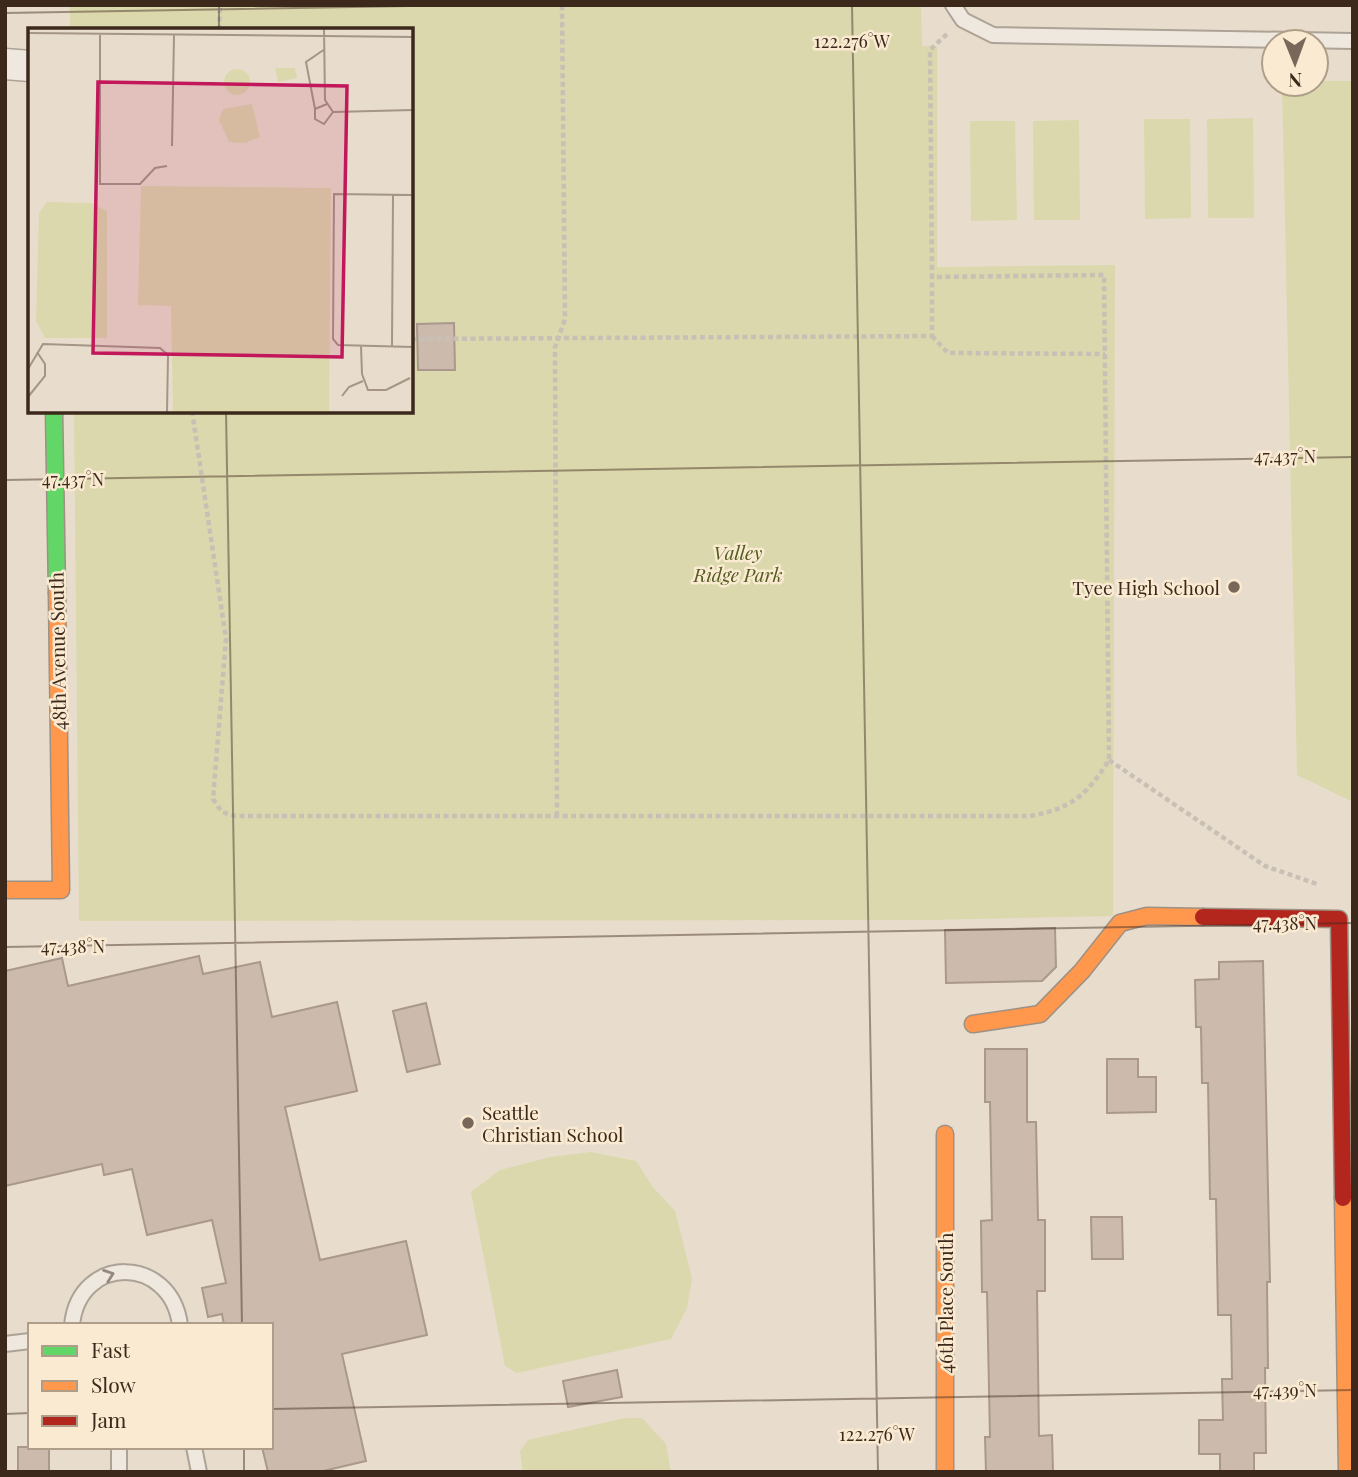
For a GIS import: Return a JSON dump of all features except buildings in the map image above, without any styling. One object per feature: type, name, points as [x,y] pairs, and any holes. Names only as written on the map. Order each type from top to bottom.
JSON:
[{"type":"street","points":[[5,64],[28,66]]},
{"type":"street","name":"48th Avenue South","points":[[5,890],[61,890],[54,413]]},
{"type":"street","points":[[973,1024],[1040,1014],[1082,971],[1120,923],[1147,916],[1339,919],[1347,1472]]},
{"type":"street","name":"46th Place South","points":[[945,1472],[946,1134]]},
{"type":"lane","points":[[953,5],[963,20],[993,35],[1353,41]]},
{"type":"lane","points":[[72,1323],[74,1306],[91,1282],[119,1271],[148,1276],[171,1295],[179,1323]]},
{"type":"lane","points":[[5,1345],[28,1341]]},
{"type":"lane","points":[[119,1449],[119,1472]]},
{"type":"lane","points":[[194,1449],[199,1472]]},
{"type":"path","points":[[219,28],[220,5]]},
{"type":"path","points":[[557,816],[555,347],[565,318],[562,5]]},
{"type":"path","points":[[963,20],[930,50],[932,337],[948,353],[1105,354]]},
{"type":"path","points":[[192,413],[226,639],[212,799],[222,812],[235,816],[1030,816],[1053,812],[1077,801],[1109,760],[1104,275],[932,277]]},
{"type":"path","points":[[413,340],[932,337]]},
{"type":"path","points":[[1109,760],[1265,866],[1322,885]]},
{"type":"green space","name":"Valley Ridge Park","points":[[70,5],[921,5],[922,46],[937,46],[937,267],[1115,265],[1113,916],[930,920],[79,921],[74,413],[413,413],[413,28],[70,28]]},
{"type":"green space","points":[[1330,81],[1353,81],[1353,802],[1297,775],[1282,98],[1330,98]]},
{"type":"green space","points":[[1253,118],[1254,218],[1208,218],[1207,119]]},
{"type":"green space","points":[[1144,119],[1190,119],[1191,218],[1145,219]]},
{"type":"green space","points":[[1079,120],[1080,220],[1034,220],[1033,121]]},
{"type":"green space","points":[[970,121],[1015,121],[1017,220],[971,221]]},
{"type":"green space","points":[[591,1152],[636,1161],[652,1186],[675,1211],[692,1278],[687,1308],[671,1339],[517,1373],[505,1366],[471,1192],[500,1170],[550,1157]]},
{"type":"green space","points":[[625,1418],[642,1418],[666,1444],[671,1472],[523,1472],[520,1451],[528,1440]]},
{"type":"traffic: fast","points":[[54,413],[57,593]]},
{"type":"traffic: slow","points":[[5,890],[61,890],[57,593]]},
{"type":"traffic: slow","points":[[973,1024],[1040,1014],[1082,971],[1120,923],[1147,916],[1203,917]]},
{"type":"traffic: slow","points":[[945,1134],[945,1472]]},
{"type":"traffic: slow","points":[[1343,1198],[1347,1472]]},
{"type":"traffic: jam","points":[[1203,917],[1339,919],[1343,1198]]},
{"type":"place","name":"Tyee High School","points":[[1234,587]]},
{"type":"place","name":"Seattle Christian School","points":[[468,1123]]}]
